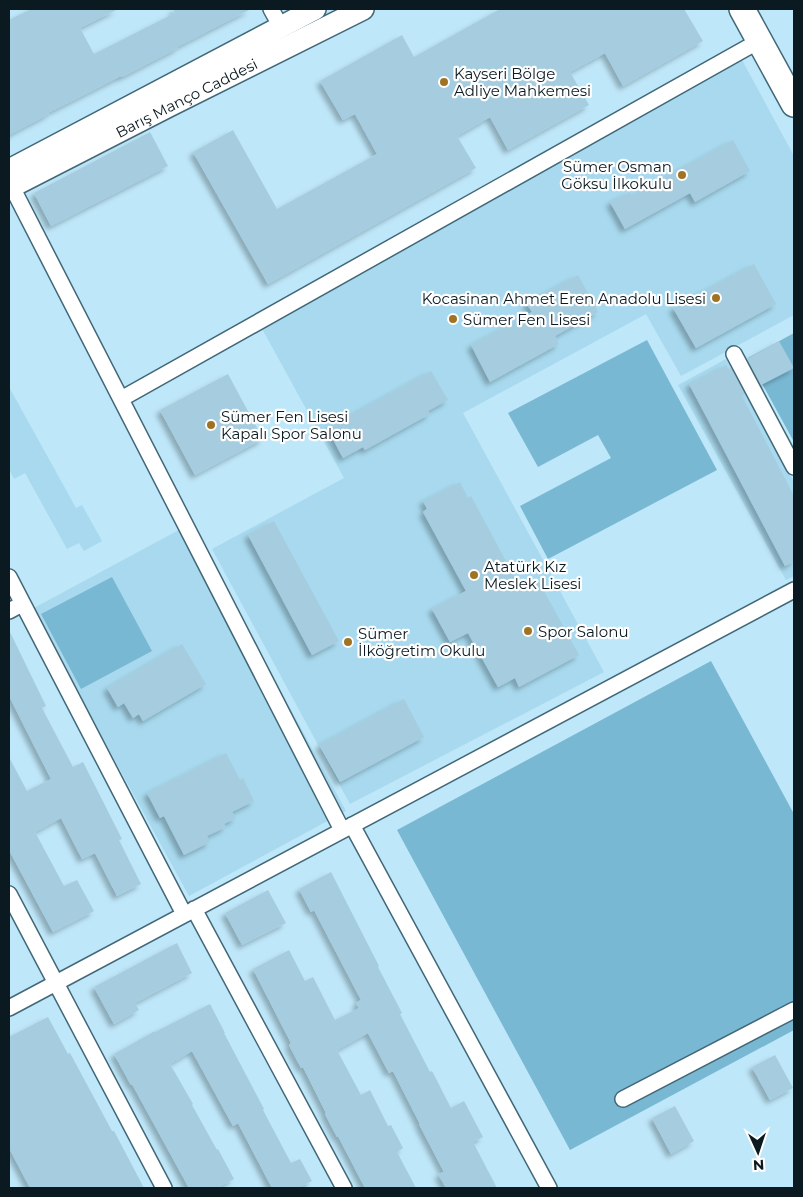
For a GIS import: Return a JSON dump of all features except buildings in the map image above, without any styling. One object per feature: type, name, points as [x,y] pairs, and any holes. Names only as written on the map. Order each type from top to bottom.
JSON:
[{"type":"main road","points":[[742,9],[794,104]]},
{"type":"street","name":"Barış Manço Caddesi","points":[[10,182],[276,18],[315,9]]},
{"type":"street","name":"Barış Manço Caddesi","points":[[10,182],[169,106],[363,9]]},
{"type":"street","points":[[121,399],[759,41]]},
{"type":"street","points":[[10,182],[121,399],[347,828],[549,1188]]},
{"type":"street","points":[[734,354],[794,468]]},
{"type":"street","points":[[9,577],[189,912],[344,1188]]},
{"type":"street","points":[[9,1008],[794,590]]},
{"type":"street","points":[[9,611],[22,604]]},
{"type":"street","points":[[9,894],[164,1188]]},
{"type":"street","points":[[623,1099],[794,1010]]},
{"type":"shaded area","points":[[742,60],[794,156],[794,315],[681,376],[646,314],[463,413],[604,672],[350,804],[212,549],[344,478],[260,325]]},
{"type":"shaded area","points":[[794,333],[794,442],[748,358]]},
{"type":"shaded area","points":[[647,340],[717,470],[548,559],[520,506],[611,458],[598,435],[538,467],[508,413]]},
{"type":"shaded area","points":[[726,359],[794,482],[794,576],[786,580],[678,385]]},
{"type":"shaded area","points":[[9,387],[76,508],[82,505],[102,541],[84,551],[79,543],[67,549],[25,473],[14,479],[9,469]]},
{"type":"shaded area","points":[[190,524],[346,811],[189,896],[32,609]]},
{"type":"shaded area","points":[[112,577],[152,651],[81,689],[41,614]]},
{"type":"shaded area","points":[[711,661],[794,814],[794,1030],[570,1150],[397,830]]},
{"type":"place","name":"Kayseri Bölge Adliye Mahkemesi","points":[[444,82]]},
{"type":"place","name":"Sümer Osman Göksu İlkokulu","points":[[682,175]]},
{"type":"place","name":"Kocasinan Ahmet Eren Anadolu Lisesi","points":[[716,298]]},
{"type":"place","name":"Sümer Fen Lisesi","points":[[453,319]]},
{"type":"place","name":"Sümer Fen Lisesi Kapalı Spor Salonu","points":[[211,425]]},
{"type":"place","name":"Atatürk Kız Meslek Lisesi","points":[[474,575]]},
{"type":"place","name":"Spor Salonu","points":[[528,631]]},
{"type":"place","name":"Sümer İlköğretim Okulu","points":[[348,642]]}]
